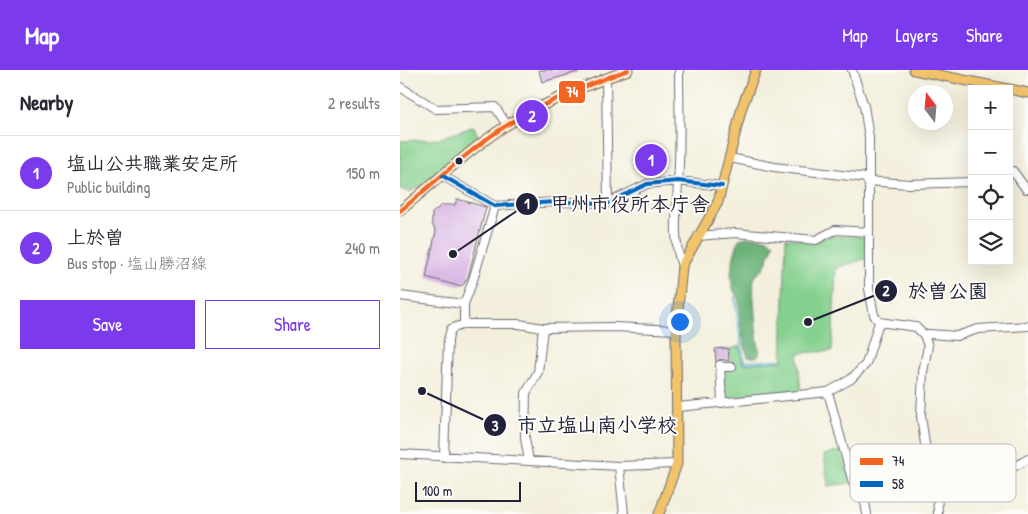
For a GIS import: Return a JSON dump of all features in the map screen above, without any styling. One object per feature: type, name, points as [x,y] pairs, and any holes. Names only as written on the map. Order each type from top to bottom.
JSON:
[{"type":"main road","points":[[400,211],[507,125],[609,75],[628,70]]},
{"type":"main road","points":[[659,514],[677,464],[676,330],[682,266],[718,202],[742,107],[756,70]]},
{"type":"main road","points":[[917,70],[990,85]]},
{"type":"main road","points":[[1013,90],[1028,93]]},
{"type":"street","points":[[679,70],[678,181],[675,211],[676,251],[682,266]]},
{"type":"street","points":[[852,70],[868,123],[869,288],[874,315],[879,322],[916,327],[924,335],[928,346],[923,372],[921,416],[925,444]]},
{"type":"street","points":[[608,202],[609,75]]},
{"type":"street","points":[[400,87],[436,109],[495,107],[507,125]]},
{"type":"street","points":[[730,158],[774,167],[909,184],[968,182]]},
{"type":"street","points":[[1013,172],[1028,189]]},
{"type":"street","points":[[443,176],[495,206],[555,202],[608,202],[647,184],[678,181],[722,186]]},
{"type":"street","points":[[464,324],[464,304],[474,280],[495,206]]},
{"type":"street","points":[[698,236],[734,233],[816,240],[834,230],[869,232]]},
{"type":"street","points":[[400,296],[464,304]]},
{"type":"street","points":[[678,407],[828,392],[851,379],[866,364],[879,322]]},
{"type":"street","points":[[444,457],[448,340],[451,329],[464,324],[519,324],[543,328],[614,327],[676,330]]},
{"type":"street","points":[[924,335],[957,336],[978,329],[1028,326]]},
{"type":"street","points":[[529,461],[525,438],[526,393],[538,372],[543,328]]},
{"type":"street","points":[[722,403],[720,366],[732,367]]},
{"type":"street","points":[[828,392],[850,472]]},
{"type":"street","points":[[400,454],[619,466],[677,464]]},
{"type":"street","points":[[1016,466],[1028,459]]},
{"type":"street","points":[[619,466],[624,514]]},
{"type":"green space","points":[[474,126],[481,144],[443,176],[409,192],[400,189],[400,141],[438,139]]},
{"type":"green space","points":[[823,236],[869,237],[868,258],[836,268],[832,351],[798,353],[801,394],[723,403],[720,370],[732,369],[730,349],[740,346],[743,364],[782,361],[786,238],[816,240]]},
{"type":"green space","points":[[748,237],[765,238],[774,243],[764,268],[754,279],[755,316],[760,353],[757,357],[748,357],[744,344],[739,301],[733,289],[731,277],[732,264],[739,239]]},
{"type":"green space","points":[[841,450],[850,483],[828,486],[824,455]]},
{"type":"building","points":[[539,70],[578,70],[578,72],[542,82]]},
{"type":"building","points":[[457,199],[486,207],[468,277],[463,285],[458,286],[426,277],[436,231],[432,224],[432,213],[442,205],[455,205]]},
{"type":"building","points":[[728,348],[729,361],[720,359],[716,362],[715,349]]},
{"type":"waterway","points":[[735,297],[744,362],[779,360]]},
{"type":"transit line","name":"74","points":[[400,211],[475,148],[515,120],[563,96],[628,70]]},
{"type":"transit line","name":"58","points":[[443,176],[495,206],[555,202],[608,203],[647,184],[678,181],[722,186]]},
{"type":"place","name":"上於曽","points":[[532,116]]},
{"type":"place","name":"塩山公共職業安定所","points":[[651,160]]},
{"type":"place","name":"甲州市役所本庁舎","points":[[453,254]]},
{"type":"place","name":"於曽公園","points":[[808,322]]},
{"type":"place","name":"市立塩山南小学校","points":[[422,391]]}]
